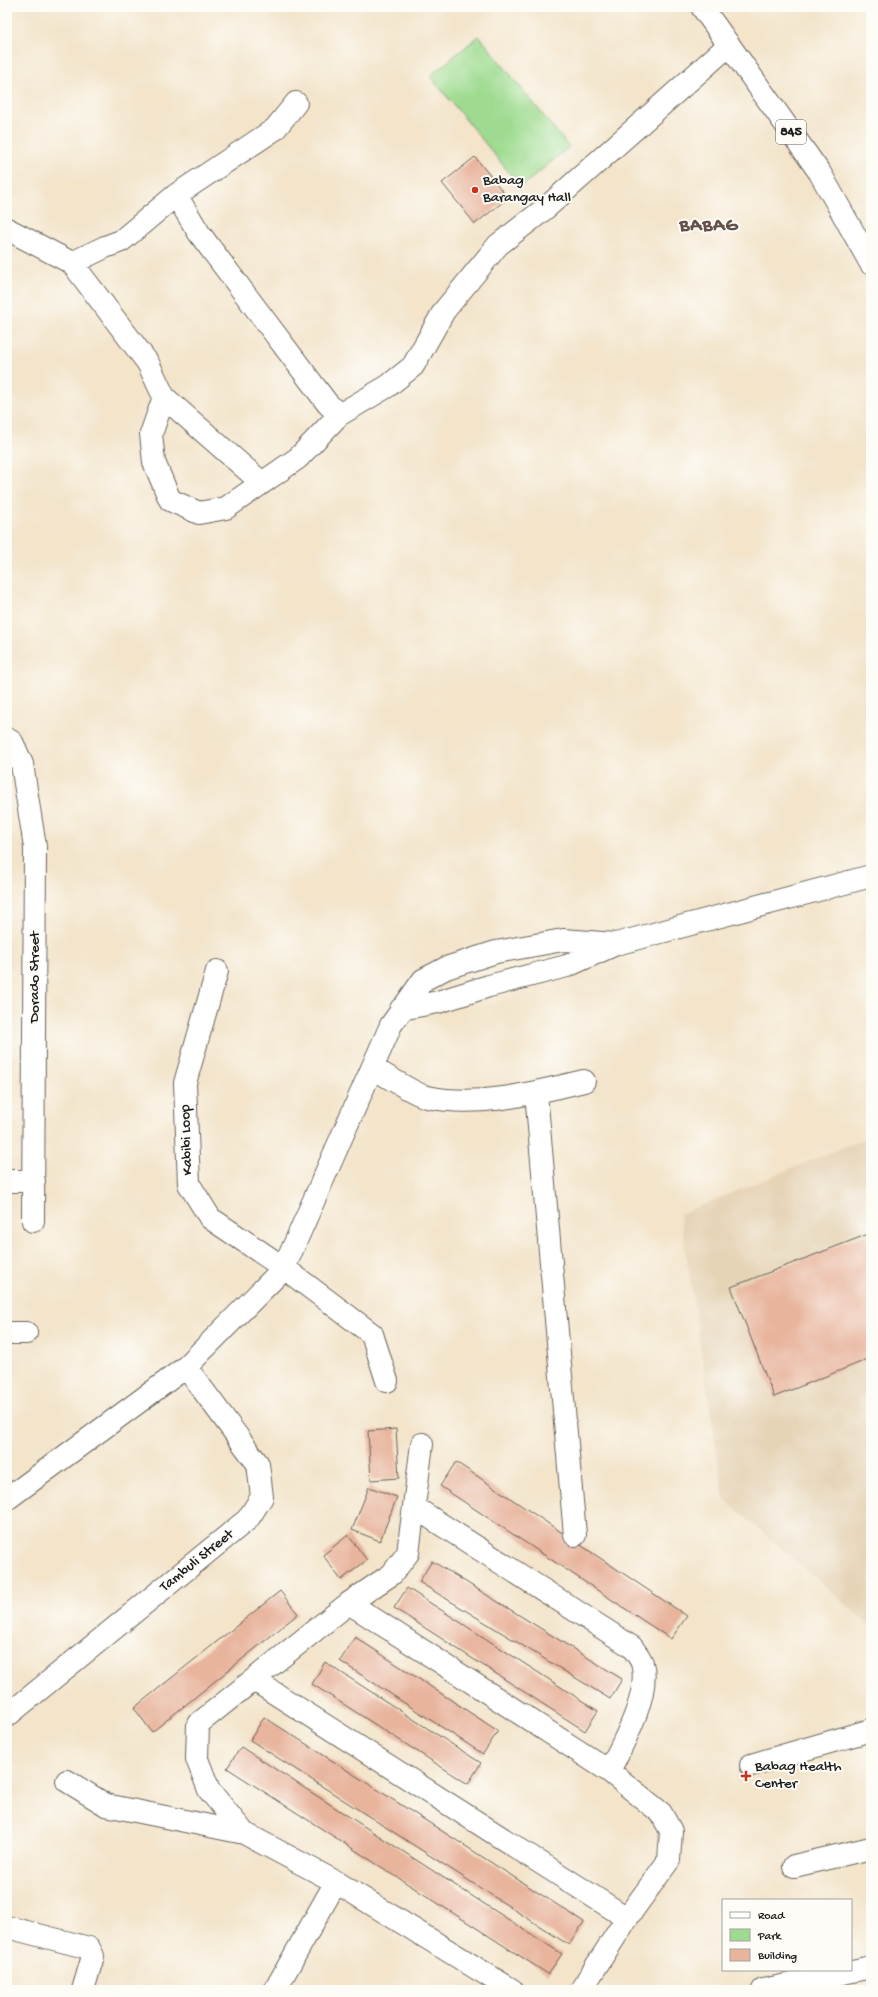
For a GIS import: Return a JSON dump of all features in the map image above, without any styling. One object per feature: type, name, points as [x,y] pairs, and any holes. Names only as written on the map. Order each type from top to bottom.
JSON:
[{"type":"street","name":"845","points":[[702,7],[820,173],[871,264]]},
{"type":"street","points":[[164,397],[151,434],[154,462],[170,500],[199,513],[226,508],[298,458],[339,415],[388,386],[413,366],[444,311],[498,245],[547,207],[730,45]]},
{"type":"street","points":[[72,263],[121,241],[176,195],[275,129],[296,103]]},
{"type":"street","points":[[176,195],[199,233],[327,403],[339,415]]},
{"type":"street","points":[[7,229],[72,263],[148,363],[164,397],[194,425],[226,450],[262,483]]},
{"type":"street","name":"Dorado Street","points":[[7,739],[12,742],[22,764],[35,847],[33,1221]]},
{"type":"street","points":[[402,1009],[438,1002],[489,986],[567,966],[616,944],[871,876]]},
{"type":"street","points":[[7,1499],[186,1367],[284,1268],[391,1025],[423,980],[446,968],[483,956],[563,940],[616,944]]},
{"type":"street","name":"Kabibi Loop","points":[[217,971],[185,1083],[189,1184],[210,1218],[284,1268],[372,1334],[387,1381]]},
{"type":"street","points":[[373,1068],[426,1097],[475,1101],[536,1093],[584,1081]]},
{"type":"street","points":[[536,1093],[575,1535]]},
{"type":"street","points":[[7,1180],[34,1181]]},
{"type":"street","name":"Tambuli Street","points":[[7,1716],[248,1519],[262,1497],[258,1464],[186,1367]]},
{"type":"street","points":[[244,1833],[209,1790],[197,1759],[198,1724],[349,1603],[392,1574],[408,1553],[422,1444]]},
{"type":"street","points":[[414,1507],[632,1647],[642,1662],[644,1681],[633,1723],[609,1771]]},
{"type":"street","points":[[349,1603],[609,1771],[661,1813],[672,1832],[669,1860],[627,1918],[581,1990]]},
{"type":"street","points":[[254,1680],[627,1918]]},
{"type":"street","points":[[751,1765],[871,1730]]},
{"type":"street","points":[[67,1781],[106,1805],[244,1833],[336,1882],[512,1990]]},
{"type":"street","points":[[794,1866],[871,1848]]},
{"type":"street","points":[[275,1990],[336,1882]]},
{"type":"street","points":[[7,1927],[89,1948],[93,1956],[83,1990]]},
{"type":"street","points":[[763,1990],[871,1967]]},
{"type":"shaded area","points":[[871,1136],[871,1626],[724,1499],[680,1214]]},
{"type":"green space","points":[[479,36],[569,147],[521,187],[430,76]]},
{"type":"building","name":"Babag Barangay Hall","points":[[475,157],[508,198],[475,224],[442,183]]},
{"type":"building","points":[[871,1233],[871,1358],[774,1397],[731,1287]]},
{"type":"building","points":[[396,1429],[399,1478],[371,1480],[368,1431]]},
{"type":"building","points":[[456,1462],[687,1616],[671,1639],[440,1486]]},
{"type":"building","points":[[369,1487],[397,1497],[380,1541],[352,1530]]},
{"type":"building","points":[[348,1535],[367,1560],[341,1580],[323,1555]]},
{"type":"building","points":[[432,1561],[622,1679],[610,1699],[419,1582]]},
{"type":"building","points":[[407,1588],[598,1711],[585,1731],[394,1608]]},
{"type":"building","points":[[280,1591],[298,1614],[152,1732],[134,1708]]},
{"type":"building","points":[[355,1637],[498,1731],[483,1754],[340,1661]]},
{"type":"building","points":[[325,1662],[481,1763],[468,1784],[312,1684]]},
{"type":"building","points":[[264,1717],[584,1922],[569,1945],[250,1740]]},
{"type":"building","points":[[241,1747],[562,1954],[548,1974],[227,1768]]},
{"type":"place","name":"Babag Barangay Hall","points":[[475,190]]},
{"type":"place","name":"Babag Health Center","points":[[746,1776]]},
{"type":"district","name":"BABAG","points":[[709,226]]}]
